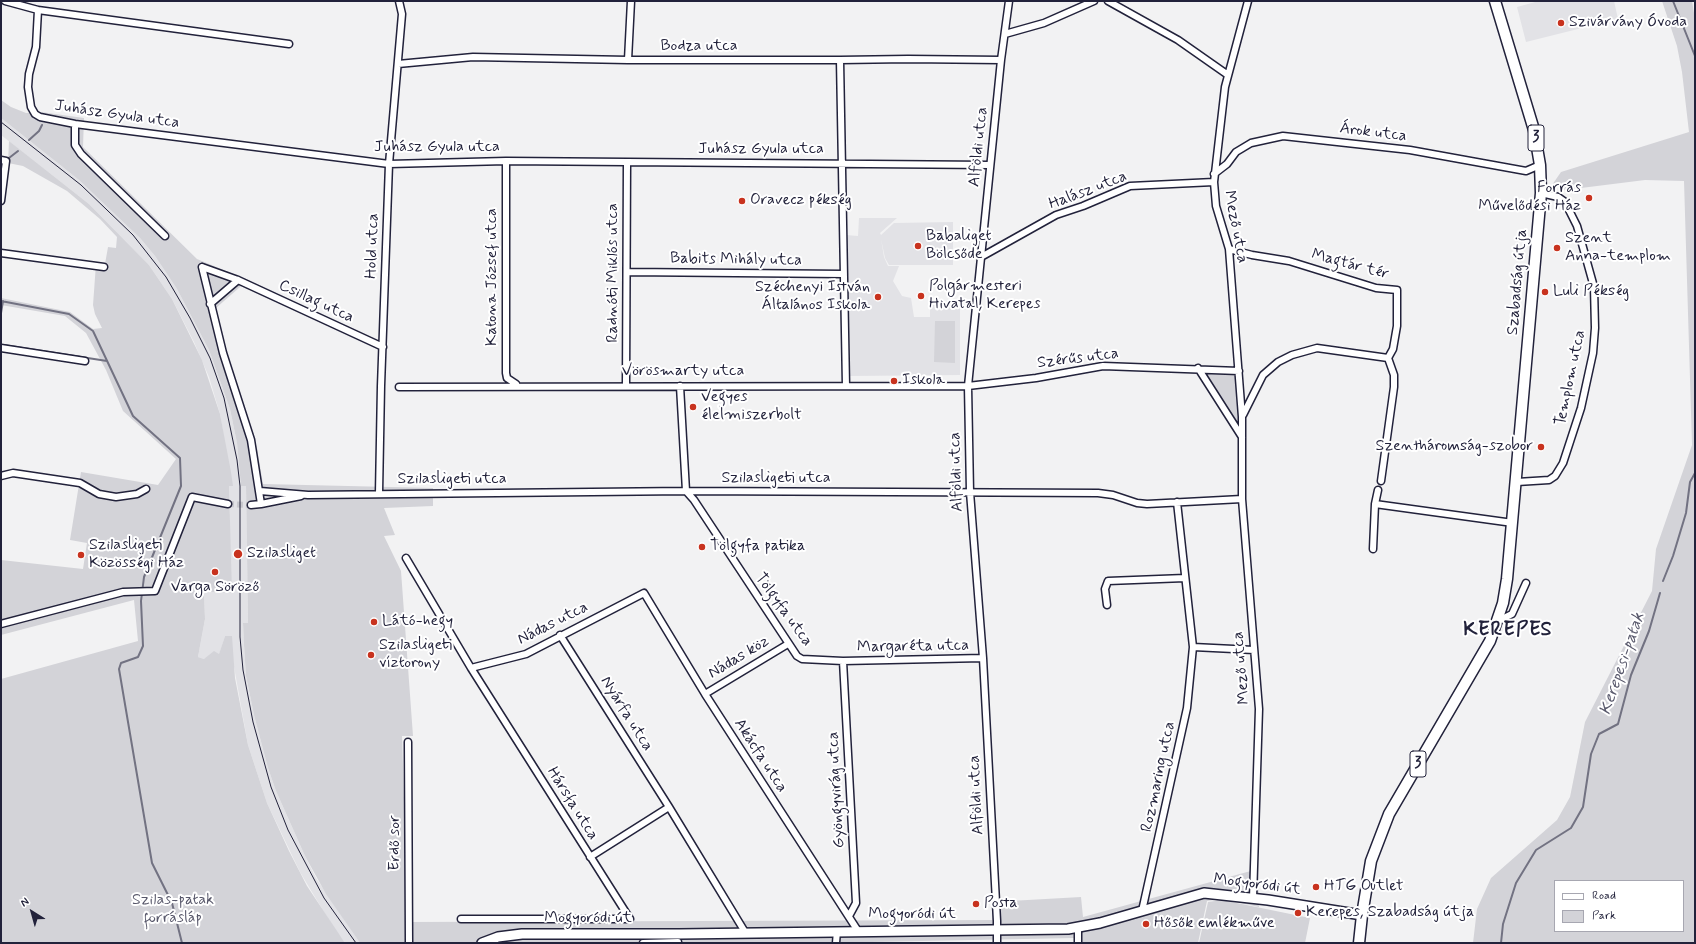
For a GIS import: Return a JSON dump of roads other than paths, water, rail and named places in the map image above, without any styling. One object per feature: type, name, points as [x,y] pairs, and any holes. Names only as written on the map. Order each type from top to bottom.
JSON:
[{"type":"main road","name":"Szabadság útja","points":[[1359,943],[1371,861],[1389,814],[1490,641],[1498,620],[1507,579],[1517,482],[1541,193],[1540,165],[1534,130],[1495,1]]},
{"type":"street","points":[[5,1],[38,10],[289,44]]},
{"type":"street","name":"Hold utca","points":[[379,493],[389,164],[402,14],[399,1]]},
{"type":"street","points":[[628,60],[631,1]]},
{"type":"street","name":"Alföldi utca","points":[[997,943],[998,930],[983,658],[970,492],[968,386],[1001,60],[1009,1]]},
{"type":"street","points":[[1005,34],[1044,23],[1094,1]]},
{"type":"street","points":[[1108,1],[1178,40],[1228,75]]},
{"type":"street","name":"Mező utca","points":[[1248,1],[1225,87],[1214,182],[1216,206],[1229,249],[1242,417],[1242,499],[1259,709],[1253,898]]},
{"type":"street","name":"Juhász Gyula utca","points":[[38,10],[36,46],[29,74],[28,87],[31,107],[35,114],[47,119],[75,124],[389,164],[506,161],[990,165]]},
{"type":"street","name":"Bodza utca","points":[[398,64],[473,57],[628,60],[1001,60]]},
{"type":"street","name":"Juhász Gyula utca","points":[[840,60],[846,386]]},
{"type":"street","points":[[75,124],[76,149],[165,236]]},
{"type":"street","name":"Árok utca","points":[[1214,174],[1227,164],[1236,152],[1251,142],[1283,136],[1410,150],[1526,171],[1540,165]]},
{"type":"street","points":[[1,160],[6,161],[1,201]]},
{"type":"street","name":"Katona József utca","points":[[506,161],[506,372],[507,378],[519,385]]},
{"type":"street","name":"Radnóti Miklós utca","points":[[626,385],[628,272],[627,162]]},
{"type":"street","name":"Halász utca","points":[[981,257],[1056,215],[1083,206],[1130,186],[1214,182]]},
{"type":"street","name":"Templom utca","points":[[1517,482],[1549,480],[1555,476],[1564,464],[1581,408],[1593,353],[1594,287],[1577,226],[1565,202],[1558,197],[1541,193]]},
{"type":"street","name":"Magtár tér","points":[[1229,249],[1252,255],[1289,261],[1376,288],[1397,290],[1397,326],[1393,349],[1388,358]]},
{"type":"street","points":[[1,253],[104,267]]},
{"type":"street","name":"Csillag utca","points":[[210,304],[202,267],[238,280],[383,347]]},
{"type":"street","name":"Babits Mihály utca","points":[[628,272],[844,274]]},
{"type":"street","points":[[238,280],[210,304],[224,357],[251,440],[261,504]]},
{"type":"street","points":[[1,348],[85,361]]},
{"type":"street","points":[[1242,417],[1263,375],[1278,362],[1292,355],[1317,348],[1388,358],[1394,375],[1394,387],[1382,481]]},
{"type":"street","name":"Szérűs utca","points":[[968,386],[1036,378],[1103,366],[1198,368],[1239,371]]},
{"type":"street","points":[[1198,368],[1242,436]]},
{"type":"street","name":"Vörösmarty utca","points":[[399,386],[968,386]]},
{"type":"street","points":[[680,386],[686,492]]},
{"type":"street","points":[[1,476],[13,473],[80,483],[99,494],[116,497],[137,494],[146,489]]},
{"type":"street","points":[[1373,549],[1374,504],[1378,490]]},
{"type":"street","name":"Szilasligeti utca","points":[[260,491],[308,495],[379,493],[686,492],[1098,493],[1113,495],[1137,503],[1242,499]]},
{"type":"street","name":"Tölgyfa utca","points":[[686,492],[694,500],[797,656],[802,659],[843,661]]},
{"type":"street","name":"Szilasligeti utca","points":[[251,505],[308,495]]},
{"type":"street","points":[[1,624],[123,592],[146,590],[156,591],[192,496],[228,504]]},
{"type":"street","name":"Rozmaring utca","points":[[1142,911],[1187,708],[1193,647],[1177,502]]},
{"type":"street","points":[[1374,504],[1513,523]]},
{"type":"street","name":"Hársfa utca","points":[[406,558],[471,668],[630,918],[461,919]]},
{"type":"street","points":[[1107,605],[1105,589],[1108,581],[1185,578]]},
{"type":"street","points":[[1498,620],[1512,614],[1526,583]]},
{"type":"street","name":"Nádas utca","points":[[471,668],[526,654],[560,635],[644,593]]},
{"type":"street","name":"Akácfa utca","points":[[644,593],[705,694],[858,931]]},
{"type":"street","name":"Nyárfa utca","points":[[560,635],[669,807],[745,932]]},
{"type":"street","name":"Nádas köz","points":[[705,694],[788,644]]},
{"type":"street","points":[[1193,647],[1254,650]]},
{"type":"street","name":"Margaréta utca","points":[[843,661],[983,658]]},
{"type":"street","name":"Gyöngyvirág utca","points":[[843,661],[856,903],[849,916]]},
{"type":"street","name":"Erdő sor","points":[[408,742],[409,943]]},
{"type":"street","points":[[590,857],[669,807]]},
{"type":"street","name":"Mogyoródi út","points":[[643,943],[745,932],[998,930],[1078,927],[1100,923],[1204,893],[1253,898],[1362,916]]},
{"type":"street","points":[[1078,927],[1078,943]]},
{"type":"street","points":[[836,943],[837,931]]},
{"type":"street","name":"Mogyoródi út","points":[[482,943],[498,937],[522,934],[678,940]]},
{"type":"waterway","name":"Kerepesi-patak","points":[[1673,1],[1695,56]]},
{"type":"waterway","points":[[29,140],[39,131],[42,125]]},
{"type":"waterway","points":[[9,158],[18,151]]},
{"type":"waterway","points":[[1,176],[2,165]]},
{"type":"waterway","points":[[1,301],[69,314],[93,331],[133,416],[180,458],[181,486],[144,577],[141,601],[143,646],[138,657],[121,663],[119,669],[152,863],[172,903],[182,943]]},
{"type":"waterway","points":[[1,313],[3,301]]},
{"type":"waterway","points":[[4,345],[107,361]]},
{"type":"waterway","name":"Kerepesi-patak","points":[[1663,581],[1673,556],[1686,513],[1690,482],[1695,473]]},
{"type":"waterway","name":"Kerepesi-patak","points":[[1501,943],[1503,924],[1516,883],[1536,850],[1571,828],[1583,807],[1591,754],[1599,734],[1618,724],[1631,675],[1649,631],[1660,593]]},
{"type":"tunnel","points":[[228,504],[251,505]]},
{"type":"tram line","points":[[1,122],[81,185],[133,235],[166,277],[190,318],[210,358],[224,398],[237,460],[240,486],[240,637],[243,670],[253,722],[271,787],[288,830],[324,898],[356,943]]},
{"type":"place","name":"Szivárvány Óvoda","points":[[1561,23]]},
{"type":"place","name":"Forrás Művelődési Ház","points":[[1589,198]]},
{"type":"place","name":"Oravecz pékség","points":[[742,201]]},
{"type":"place","name":"Babaliget Bölcsőde","points":[[918,246]]},
{"type":"place","name":"Szent Anna-templom","points":[[1557,248]]},
{"type":"place","name":"Luli Pékség","points":[[1545,292]]},
{"type":"place","name":"Polgármesteri Hivatal, Kerepes","points":[[921,296]]},
{"type":"place","name":"Széchenyi István Általános Iskola","points":[[878,297]]},
{"type":"place","name":"Iskola","points":[[894,381]]},
{"type":"place","name":"Vegyes élelmiszerbolt","points":[[693,407]]},
{"type":"place","name":"Szentháromság-szobor","points":[[1541,447]]},
{"type":"place","name":"Tölgyfa patika","points":[[702,547]]},
{"type":"place","name":"Szilasliget","points":[[238,554]]},
{"type":"place","name":"Szilasligeti Közösségi Ház","points":[[81,555]]},
{"type":"place","name":"Varga Söröző","points":[[215,572]]},
{"type":"place","name":"Látó-hegy","points":[[374,622]]},
{"type":"place","name":"Szilasligeti víztorony","points":[[371,655]]},
{"type":"place","name":"HTG Outlet","points":[[1316,887]]},
{"type":"place","name":"Posta","points":[[976,904]]},
{"type":"place","name":"Kerepes, Szabadság útja","points":[[1298,913]]},
{"type":"place","name":"Hősők emlékműve","points":[[1146,924]]},
{"type":"district","name":"KEREPES","points":[[1508,631]]},
{"type":"park label","name":"Szilas-patak forrásláp","points":[[173,910]]}]
